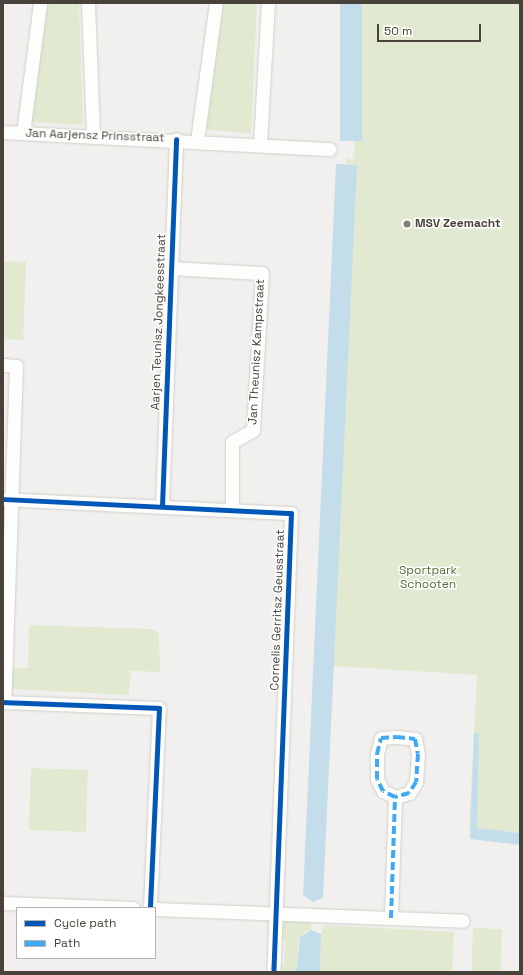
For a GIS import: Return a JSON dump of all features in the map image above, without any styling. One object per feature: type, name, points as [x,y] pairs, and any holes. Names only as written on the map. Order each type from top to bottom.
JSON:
[{"type":"street","points":[[23,133],[40,3]]},
{"type":"street","points":[[88,3],[93,136]]},
{"type":"street","points":[[197,141],[216,3]]},
{"type":"street","points":[[260,145],[268,3]]},
{"type":"street","name":"Jan Aarjensz Prinsstraat","points":[[3,132],[176,139],[330,149]]},
{"type":"street","name":"Aarjen Teunisz Jongkeesstraat","points":[[162,506],[176,139]]},
{"type":"street","name":"Jan Theunisz Kampstraat","points":[[172,268],[262,273],[253,430],[232,442],[232,509]]},
{"type":"street","points":[[3,365],[16,366],[7,499],[3,702],[159,708],[150,907]]},
{"type":"street","name":"Cornelis Gerritsz Geusstraat","points":[[7,499],[291,513],[277,914],[273,972]]},
{"type":"street","points":[[381,738],[415,739],[416,782],[409,793],[395,797],[383,792],[377,779],[381,738]]},
{"type":"street","points":[[391,918],[395,797]]},
{"type":"street","points":[[3,903],[107,907]]},
{"type":"street","points":[[156,909],[463,922]]},
{"type":"green space","points":[[45,3],[79,3],[83,125],[30,122]]},
{"type":"green space","points":[[222,3],[257,3],[251,134],[202,129]]},
{"type":"green space","name":"Sportpark Schooten","points":[[360,3],[520,3],[520,832],[469,829],[477,675],[333,666],[354,165],[347,164],[346,158],[354,159]]},
{"type":"green space","points":[[3,261],[26,262],[23,340],[3,339]]},
{"type":"green space","points":[[29,625],[152,629],[159,634],[160,672],[131,671],[129,695],[11,689],[12,668],[28,668]]},
{"type":"green space","points":[[31,768],[88,770],[86,832],[29,830]]},
{"type":"green space","points":[[312,919],[311,930],[303,933],[298,943],[296,972],[278,972],[279,965],[284,965],[285,940],[279,936],[280,926],[287,920]]},
{"type":"green space","points":[[325,925],[454,932],[452,972],[320,972],[321,934]]},
{"type":"green space","points":[[473,928],[502,929],[500,972],[471,972]]},
{"type":"water","points":[[340,3],[362,3],[362,141],[340,141]]},
{"type":"water","points":[[336,164],[357,165],[323,898],[313,902],[303,895]]},
{"type":"water","points":[[474,732],[479,734],[477,828],[520,833],[520,845],[470,839]]},
{"type":"water","points":[[311,930],[321,934],[320,972],[296,972],[300,937]]},
{"type":"marked path","points":[[397,737],[415,739],[418,754],[416,782],[409,793],[395,797],[383,791],[377,779],[377,754],[381,738],[397,737]]},
{"type":"marked path","points":[[391,918],[395,797]]},
{"type":"cycle path","points":[[162,506],[176,139]]},
{"type":"cycle path","points":[[3,499],[291,513],[273,972]]},
{"type":"cycle path","points":[[3,702],[159,708],[150,907]]},
{"type":"place","name":"MSV Zeemacht","points":[[407,224]]}]
